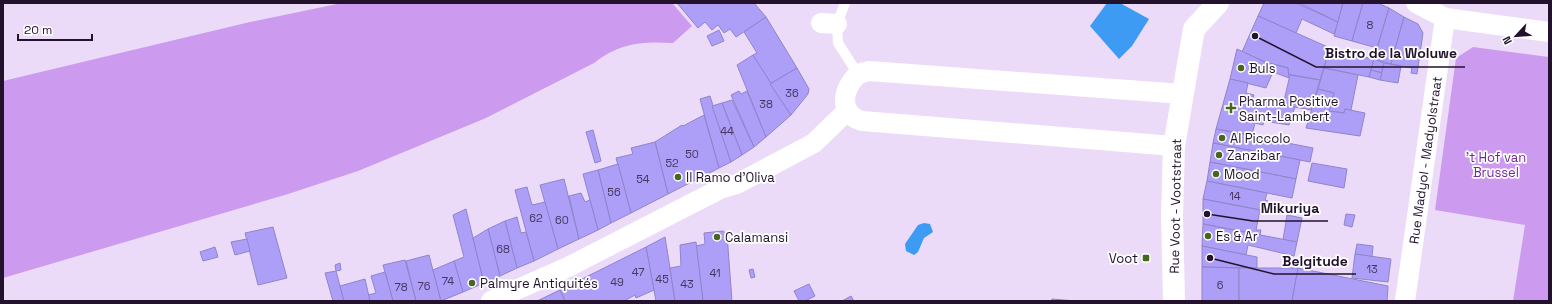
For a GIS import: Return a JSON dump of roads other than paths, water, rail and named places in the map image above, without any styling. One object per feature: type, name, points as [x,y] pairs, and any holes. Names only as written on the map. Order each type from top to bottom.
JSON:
[{"type":"street","points":[[1416,3],[1445,18],[1549,32]]},
{"type":"street","name":"Rue Voot - Vootstraat","points":[[1174,301],[1172,216],[1174,146],[1194,29],[1211,5]]},
{"type":"street","name":"Rue Madyol - Madyolstraat","points":[[1405,301],[1445,18]]},
{"type":"street","points":[[1174,146],[862,121],[853,118],[847,111],[845,100],[846,89],[858,74],[869,71],[1183,94]]},
{"type":"street","points":[[491,301],[568,268],[720,189],[744,181],[814,143],[847,111]]},
{"type":"lane","points":[[845,3],[829,24],[838,43],[858,74]]},
{"type":"water","points":[[1107,3],[1120,3],[1149,19],[1132,46],[1119,59],[1090,26]]},
{"type":"water","points":[[924,223],[930,224],[933,232],[924,238],[918,252],[914,255],[906,251],[905,244],[918,225]]},
{"type":"place","name":"Bistro de la Woluwe","points":[[1255,36]]},
{"type":"place","name":"Buls","points":[[1241,68]]},
{"type":"place","name":"Pharma Positive Saint-Lambert","points":[[1231,108]]},
{"type":"place","name":"Al Piccolo","points":[[1222,138]]},
{"type":"place","name":"Zanzibar","points":[[1219,155]]},
{"type":"place","name":"Mood","points":[[1216,174]]},
{"type":"place","name":"Il Ramo d'Oliva","points":[[678,177]]},
{"type":"place","name":"Mikuriya","points":[[1207,214]]},
{"type":"place","name":"Es & Ar","points":[[1208,236]]},
{"type":"place","name":"Calamansi","points":[[717,237]]},
{"type":"place","name":"Voot","points":[[1146,258]]},
{"type":"place","name":"Belgitude","points":[[1210,258]]},
{"type":"place","name":"Palmyre Antiquités","points":[[472,283]]},
{"type":"park label","name":"'t Hof van Brussel","points":[[1496,164]]}]
